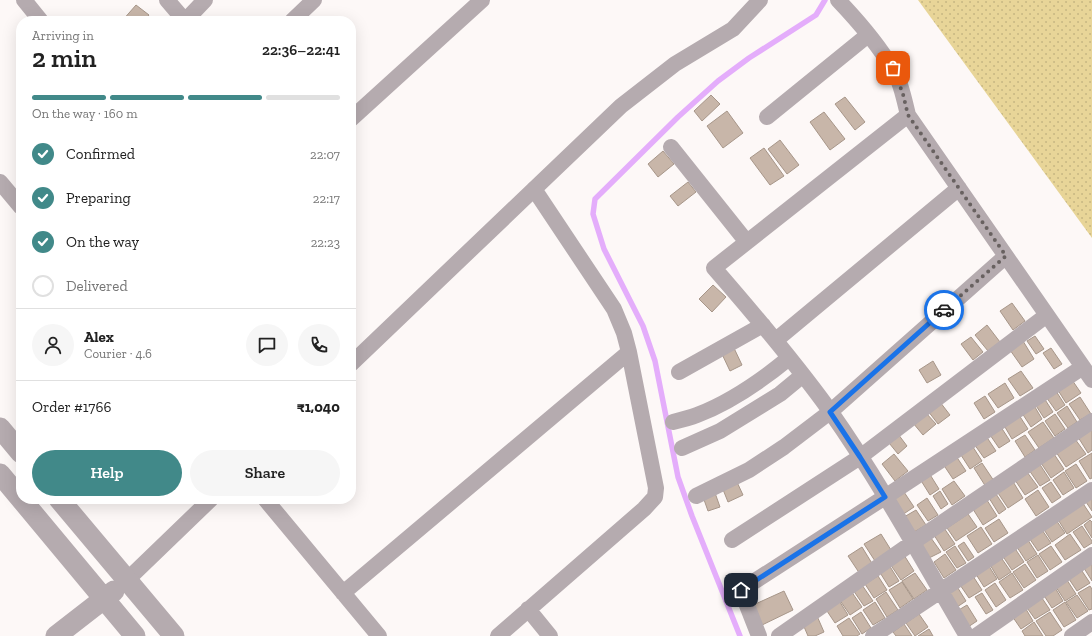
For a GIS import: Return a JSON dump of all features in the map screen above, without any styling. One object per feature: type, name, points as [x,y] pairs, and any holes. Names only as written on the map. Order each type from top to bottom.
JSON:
[{"type":"street","points":[[24,0],[37,16]]},
{"type":"street","points":[[166,0],[180,16]]},
{"type":"street","points":[[190,16],[205,0]]},
{"type":"street","points":[[297,16],[314,0]]},
{"type":"street","points":[[356,114],[482,0]]},
{"type":"street","points":[[356,359],[621,106],[676,64],[733,29],[760,0]]},
{"type":"street","points":[[759,636],[741,590],[885,497],[1088,372],[908,115],[903,94],[893,68],[868,35],[838,0]]},
{"type":"street","points":[[767,117],[868,35]]},
{"type":"street","points":[[908,115],[746,241],[714,268],[776,340],[830,412],[885,497],[966,636]]},
{"type":"street","points":[[671,147],[746,241]]},
{"type":"street","points":[[0,182],[16,201]]},
{"type":"street","points":[[776,340],[959,188]]},
{"type":"street","points":[[498,636],[644,509],[655,497],[656,488],[624,333],[614,309],[534,189]]},
{"type":"street","points":[[696,496],[766,460],[830,412],[1006,256]]},
{"type":"street","points":[[732,540],[860,457],[1047,315]]},
{"type":"street","points":[[679,372],[763,325]]},
{"type":"street","points":[[343,593],[629,352]]},
{"type":"street","points":[[673,422],[696,416],[724,402],[749,388],[789,358]]},
{"type":"street","points":[[682,448],[726,427],[780,394],[803,375]]},
{"type":"street","points":[[779,636],[912,543],[1092,421]]},
{"type":"street","points":[[0,428],[16,448]]},
{"type":"street","points":[[0,474],[16,493]]},
{"type":"street","points":[[873,636],[1092,490]]},
{"type":"street","points":[[25,504],[135,636]]},
{"type":"street","points":[[63,504],[174,636]]},
{"type":"street","points":[[56,636],[127,580],[206,504]]},
{"type":"street","points":[[269,504],[379,636]]},
{"type":"street","points":[[976,636],[1092,554]]},
{"type":"street","points":[[528,610],[550,636]]},
{"type":"street","points":[[1072,636],[1092,622]]},
{"type":"shaded area","points":[[918,0],[1092,0],[1092,238]]},
{"type":"building","points":[[136,5],[149,15],[148,16],[126,16]]},
{"type":"building","points":[[711,95],[720,104],[702,121],[694,111]]},
{"type":"building","points":[[845,97],[865,122],[855,130],[835,104]]},
{"type":"building","points":[[727,111],[743,133],[723,148],[707,126]]},
{"type":"building","points":[[824,112],[845,139],[830,150],[810,122]]},
{"type":"building","points":[[780,140],[799,165],[787,174],[768,149]]},
{"type":"building","points":[[764,148],[784,176],[770,185],[750,158]]},
{"type":"building","points":[[663,151],[674,164],[658,177],[648,164]]},
{"type":"building","points":[[688,182],[696,192],[678,206],[670,196]]},
{"type":"building","points":[[713,285],[726,297],[712,312],[699,299]]},
{"type":"building","points":[[1012,303],[1025,321],[1013,330],[1000,311]]},
{"type":"building","points":[[987,325],[1000,342],[988,351],[975,335]]},
{"type":"building","points":[[1035,336],[1044,349],[1036,354],[1027,341]]},
{"type":"building","points":[[971,337],[983,352],[973,360],[961,344]]},
{"type":"building","points":[[1023,341],[1034,359],[1022,367],[1010,350]]},
{"type":"building","points":[[733,346],[742,365],[730,371],[721,352]]},
{"type":"building","points":[[1051,348],[1062,364],[1054,369],[1043,353]]},
{"type":"building","points":[[933,361],[941,375],[927,383],[919,370]]},
{"type":"building","points":[[1021,371],[1033,388],[1020,396],[1008,379]]},
{"type":"building","points":[[1070,377],[1081,393],[1066,403],[1056,387]]},
{"type":"building","points":[[1005,383],[1014,398],[998,408],[988,394]]},
{"type":"building","points":[[1054,388],[1065,405],[1056,411],[1044,394]]},
{"type":"building","points":[[1042,395],[1053,412],[1044,418],[1033,401]]},
{"type":"building","points":[[985,396],[995,412],[984,419],[974,403]]},
{"type":"building","points":[[1080,397],[1091,414],[1080,420],[1069,404]]},
{"type":"building","points":[[940,402],[950,415],[938,424],[928,411]]},
{"type":"building","points":[[1032,402],[1042,419],[1031,427],[1020,410]]},
{"type":"building","points":[[1067,406],[1077,422],[1068,428],[1057,413]]},
{"type":"building","points":[[1017,412],[1028,429],[1012,439],[1002,422]]},
{"type":"building","points":[[926,413],[936,424],[923,435],[913,423]]},
{"type":"building","points":[[1055,414],[1065,429],[1055,436],[1045,421]]},
{"type":"building","points":[[1043,422],[1054,438],[1039,448],[1028,432]]},
{"type":"building","points":[[999,424],[1010,441],[999,448],[988,432]]},
{"type":"building","points":[[1092,428],[1092,450],[1088,453],[1078,437]]},
{"type":"building","points":[[895,430],[907,446],[898,454],[885,438]]},
{"type":"building","points":[[984,433],[996,451],[984,458],[972,441]]},
{"type":"building","points":[[1025,435],[1035,450],[1025,457],[1015,441]]},
{"type":"building","points":[[1075,439],[1086,454],[1066,467],[1056,452]]},
{"type":"building","points":[[971,444],[982,461],[970,469],[959,452]]},
{"type":"building","points":[[1092,453],[1092,478],[1090,479],[1079,461]]},
{"type":"building","points":[[894,454],[908,471],[895,481],[882,464]]},
{"type":"building","points":[[1054,454],[1064,469],[1051,478],[1041,463]]},
{"type":"building","points":[[956,456],[966,471],[953,479],[943,464]]},
{"type":"building","points":[[982,463],[994,481],[986,487],[974,468]]},
{"type":"building","points":[[1039,463],[1050,480],[1040,486],[1029,470]]},
{"type":"building","points":[[1076,464],[1087,481],[1076,488],[1065,471]]},
{"type":"building","points":[[1027,472],[1038,487],[1025,495],[1015,480]]},
{"type":"building","points":[[1064,472],[1074,488],[1063,495],[1053,480]]},
{"type":"building","points":[[929,473],[939,489],[930,495],[920,479]]},
{"type":"building","points":[[736,480],[743,495],[728,502],[722,487]]},
{"type":"building","points":[[1012,480],[1023,498],[1008,508],[996,490]]},
{"type":"building","points":[[954,481],[965,496],[952,505],[942,489]]},
{"type":"building","points":[[1051,482],[1061,497],[1052,503],[1042,488]]},
{"type":"building","points":[[714,490],[720,507],[708,511],[702,494]]},
{"type":"building","points":[[1038,490],[1049,507],[1036,516],[1025,499]]},
{"type":"building","points":[[940,491],[948,504],[941,509],[933,496]]},
{"type":"building","points":[[904,492],[914,507],[899,517],[889,502]]},
{"type":"building","points":[[1092,493],[1092,511],[1084,499]]},
{"type":"building","points":[[996,494],[1006,509],[999,514],[989,498]]},
{"type":"building","points":[[985,497],[997,516],[983,525],[971,506]]},
{"type":"building","points":[[927,498],[938,515],[928,521],[917,505]]},
{"type":"building","points":[[1082,502],[1092,517],[1067,534],[1057,518]]},
{"type":"building","points":[[916,510],[926,525],[914,532],[904,517]]},
{"type":"building","points":[[968,514],[977,527],[956,541],[947,528]]},
{"type":"building","points":[[1054,517],[1065,533],[1052,542],[1041,525]]},
{"type":"building","points":[[999,519],[1008,533],[994,542],[985,528]]},
{"type":"building","points":[[1090,520],[1092,522],[1092,538],[1084,525]]},
{"type":"building","points":[[1082,526],[1092,541],[1092,543],[1084,548],[1073,532]]},
{"type":"building","points":[[981,527],[992,544],[978,553],[967,536]]},
{"type":"building","points":[[1040,527],[1051,543],[1038,551],[1027,535]]},
{"type":"building","points":[[944,528],[955,544],[944,551],[934,535]]},
{"type":"building","points":[[881,534],[891,550],[875,561],[864,544]]},
{"type":"building","points":[[1070,534],[1081,550],[1065,560],[1055,545]]},
{"type":"building","points":[[1026,537],[1037,554],[1026,561],[1015,544]]},
{"type":"building","points":[[931,538],[941,552],[929,558],[920,545]]},
{"type":"building","points":[[964,542],[974,557],[968,561],[958,546]]},
{"type":"building","points":[[1012,544],[1024,562],[1012,570],[1000,552]]},
{"type":"building","points":[[955,546],[966,563],[957,568],[946,552]]},
{"type":"building","points":[[1051,546],[1062,562],[1050,570],[1039,554]]},
{"type":"building","points":[[862,547],[873,565],[860,574],[848,556]]},
{"type":"building","points":[[945,554],[956,570],[944,578],[934,562]]},
{"type":"building","points":[[904,555],[914,571],[901,580],[890,564]]},
{"type":"building","points":[[1038,555],[1048,571],[1037,578],[1027,562]]},
{"type":"building","points":[[1000,556],[1011,572],[999,580],[989,563]]},
{"type":"building","points":[[1092,559],[1092,581],[1082,565]]},
{"type":"building","points":[[987,563],[997,579],[984,587],[974,571]]},
{"type":"building","points":[[1025,564],[1036,580],[1024,588],[1013,572]]},
{"type":"building","points":[[889,565],[899,581],[889,587],[879,571]]},
{"type":"building","points":[[1080,568],[1090,583],[1077,591],[1067,576]]},
{"type":"building","points":[[915,573],[927,590],[914,599],[902,581]]},
{"type":"building","points":[[971,573],[982,590],[969,598],[958,582]]},
{"type":"building","points":[[1012,573],[1023,590],[1010,598],[999,582]]},
{"type":"building","points":[[878,576],[887,590],[874,598],[865,584]]},
{"type":"building","points":[[1065,577],[1076,594],[1065,601],[1054,584]]},
{"type":"building","points":[[902,582],[913,599],[900,608],[889,590]]},
{"type":"building","points":[[995,583],[1006,600],[996,607],[985,590]]},
{"type":"building","points":[[862,585],[873,601],[864,606],[853,590]]},
{"type":"building","points":[[956,585],[966,601],[957,607],[947,591]]},
{"type":"building","points":[[1054,586],[1063,601],[1052,608],[1043,594]]},
{"type":"building","points":[[1090,586],[1092,589],[1092,609],[1089,610],[1078,593]]},
{"type":"building","points":[[784,591],[793,610],[760,626],[751,606]]},
{"type":"building","points":[[851,591],[862,607],[850,615],[839,599]]},
{"type":"building","points":[[886,592],[898,610],[887,617],[876,599]]},
{"type":"building","points":[[982,593],[993,610],[986,614],[975,597]]},
{"type":"building","points":[[1040,595],[1050,610],[1035,619],[1025,605]]},
{"type":"building","points":[[1077,595],[1088,611],[1077,618],[1066,602]]},
{"type":"building","points":[[838,599],[848,615],[835,623],[825,608]]},
{"type":"building","points":[[875,602],[885,618],[873,625],[863,610]]},
{"type":"building","points":[[1065,602],[1076,620],[1064,627],[1053,610]]},
{"type":"building","points":[[1023,604],[1033,621],[1021,629],[1010,613]]},
{"type":"building","points":[[967,605],[977,621],[968,627],[957,611]]},
{"type":"building","points":[[861,612],[871,628],[862,634],[852,618]]},
{"type":"building","points":[[1050,612],[1062,630],[1053,636],[1046,636],[1036,621]]},
{"type":"building","points":[[919,614],[928,627],[915,636],[906,623]]},
{"type":"building","points":[[817,616],[824,632],[815,636],[808,636],[802,622]]},
{"type":"building","points":[[849,618],[860,634],[857,636],[843,636],[837,626]]},
{"type":"building","points":[[1034,622],[1043,636],[1025,636],[1022,631]]},
{"type":"building","points":[[904,624],[912,636],[896,636],[893,632]]},
{"type":"building","points":[[929,629],[933,636],[918,636]]},
{"type":"waterway","points":[[740,636],[678,477],[655,361],[643,326],[604,249],[593,214],[595,199],[678,117],[718,81],[749,58],[816,15],[825,0]]},
{"type":"way so far","points":[[893,68],[903,94],[908,115],[1006,256],[944,310]]},
{"type":"route","points":[[741,590],[885,497],[830,412],[944,310]]}]
